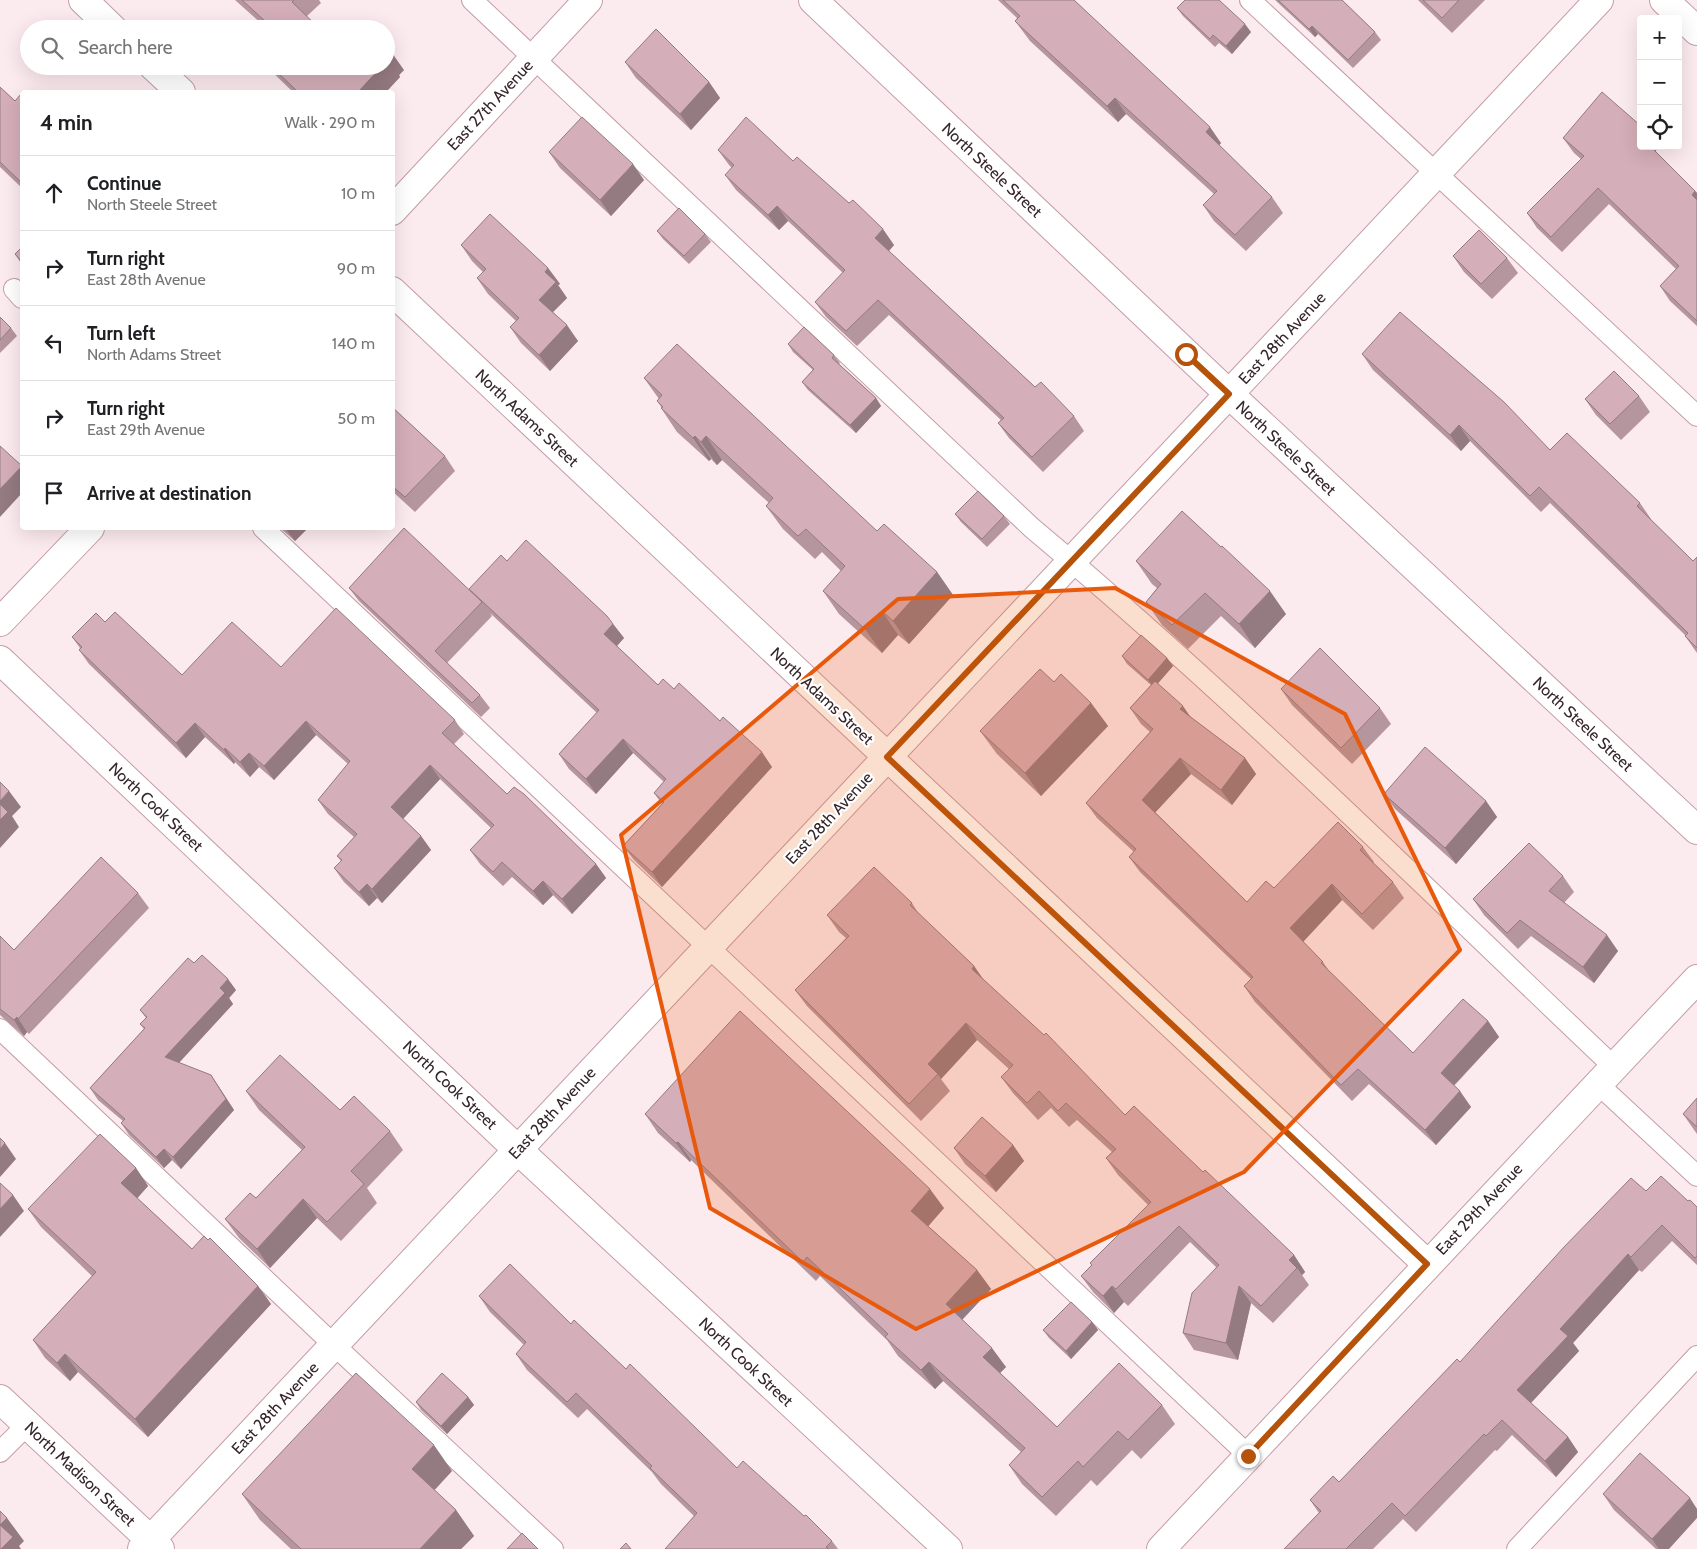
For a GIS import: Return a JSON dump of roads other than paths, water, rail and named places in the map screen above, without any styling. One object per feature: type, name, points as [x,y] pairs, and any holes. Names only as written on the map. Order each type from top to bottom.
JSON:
[{"type":"street","points":[[83,0],[104,20]]},
{"type":"street","name":"East 27th Avenue","points":[[395,208],[588,0]]},
{"type":"street","name":"North Steele Street","points":[[813,0],[1229,394],[1697,830]]},
{"type":"street","name":"East 28th Avenue","points":[[151,1546],[334,1345],[1599,0]]},
{"type":"street","points":[[1664,0],[1697,31]]},
{"type":"street","points":[[163,75],[179,90]]},
{"type":"street","name":"North Adams Street","points":[[395,294],[1427,1264]]},
{"type":"street","points":[[0,622],[88,530]]},
{"type":"street","name":"North Cook Street","points":[[0,660],[518,1150],[948,1549]]},
{"type":"street","name":"East 29th Avenue","points":[[1161,1549],[1697,979]]},
{"type":"street","name":"North Madison Street","points":[[0,1399],[151,1546]]},
{"type":"lane","points":[[472,0],[1017,514],[1072,561],[1260,731],[1606,1075],[1697,1176]]},
{"type":"lane","points":[[1250,0],[1697,416]]},
{"type":"lane","points":[[265,530],[1248,1456]]},
{"type":"lane","points":[[0,1029],[553,1549]]},
{"type":"lane","points":[[1517,1549],[1697,1356]]},
{"type":"lane","points":[[0,1452],[27,1424]]}]
